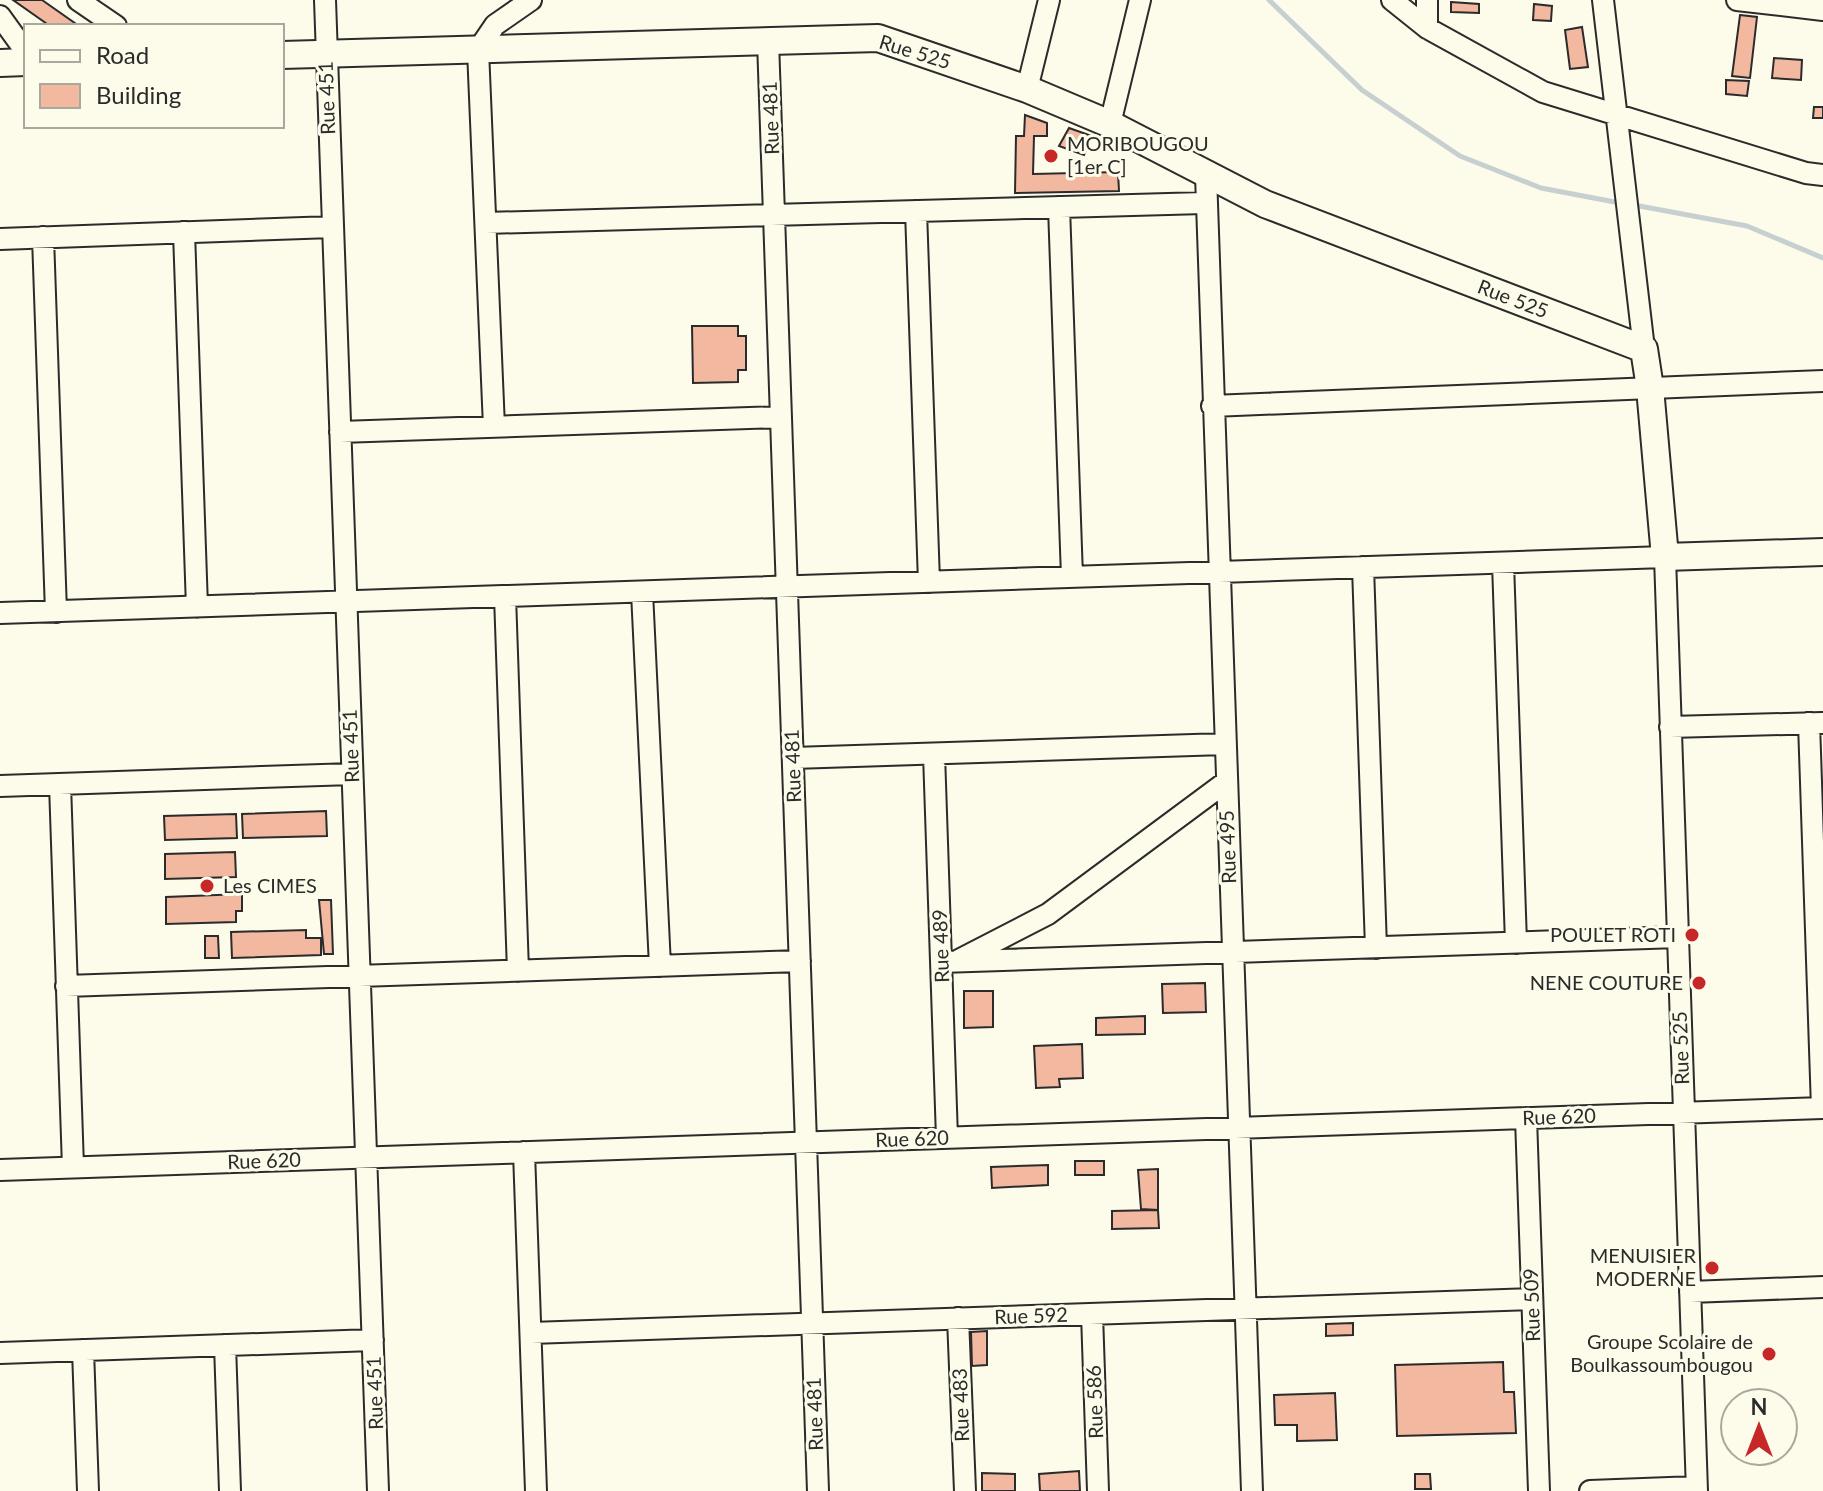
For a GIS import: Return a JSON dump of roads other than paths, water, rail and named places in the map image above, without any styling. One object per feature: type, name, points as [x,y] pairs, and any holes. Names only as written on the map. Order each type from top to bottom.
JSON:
[{"type":"main road","name":"Rue 525","points":[[284,55],[878,38],[1027,89],[1110,124],[1265,204],[1644,349],[1665,557]]},
{"type":"main road","points":[[0,63],[24,62]]},
{"type":"main road","points":[[1665,557],[1823,552]]},
{"type":"street","points":[[78,0],[113,24]]},
{"type":"street","name":"Rue 451","points":[[325,0],[378,1491]]},
{"type":"street","points":[[494,427],[478,50],[495,25],[531,0]]},
{"type":"street","points":[[1027,89],[1049,0]]},
{"type":"street","points":[[1110,124],[1140,0]]},
{"type":"street","points":[[1392,0],[1427,28],[1543,92],[1806,173],[1823,175]]},
{"type":"street","points":[[1427,0],[1427,28]]},
{"type":"street","points":[[1603,0],[1619,115],[1644,349]]},
{"type":"street","points":[[1737,0],[1823,10]]},
{"type":"street","points":[[0,16],[24,49]]},
{"type":"street","name":"Rue 481","points":[[768,41],[818,1491]]},
{"type":"street","name":"Rue 495","points":[[1206,175],[1204,203],[1252,1491]]},
{"type":"street","points":[[486,223],[1204,203]]},
{"type":"street","points":[[1059,207],[1072,577]]},
{"type":"street","points":[[916,211],[929,582]]},
{"type":"street","points":[[0,239],[332,227]]},
{"type":"street","points":[[184,232],[197,607]]},
{"type":"street","points":[[43,237],[56,612]]},
{"type":"street","points":[[1212,406],[1823,381]]},
{"type":"street","points":[[340,432],[781,417]]},
{"type":"street","points":[[0,613],[1665,557]]},
{"type":"street","name":"Rue 525","points":[[1665,557],[1696,1489]]},
{"type":"street","points":[[1503,563],[1516,943]]},
{"type":"street","points":[[1363,567],[1376,948]]},
{"type":"street","points":[[642,592],[660,966]]},
{"type":"street","points":[[505,596],[518,971]]},
{"type":"street","points":[[1670,727],[1816,723],[1822,1108]]},
{"type":"street","points":[[793,758],[1224,744]]},
{"type":"street","name":"Rue 489","points":[[934,754],[948,962],[947,1138]]},
{"type":"street","points":[[0,786],[352,774]]},
{"type":"street","points":[[948,962],[1048,914],[1226,782]]},
{"type":"street","points":[[60,784],[73,1167]]},
{"type":"street","points":[[948,962],[1678,937]]},
{"type":"street","points":[[66,986],[800,961]]},
{"type":"street","name":"Rue 620","points":[[0,1170],[1822,1108]]},
{"type":"street","name":"Rue 509","points":[[1526,1118],[1539,1491]]},
{"type":"street","points":[[524,1152],[536,1491]]},
{"type":"street","points":[[1690,1292],[1823,1287]]},
{"type":"street","name":"Rue 592","points":[[531,1333],[1532,1299]]},
{"type":"street","name":"Rue 586","points":[[1092,1314],[1098,1491]]},
{"type":"street","name":"Rue 483","points":[[958,1318],[965,1491]]},
{"type":"street","points":[[0,1353],[373,1340]]},
{"type":"street","points":[[225,1345],[230,1491]]},
{"type":"street","points":[[83,1350],[88,1491]]},
{"type":"street","points":[[1590,1491],[1696,1489]]},
{"type":"waterway","points":[[1269,0],[1362,90],[1460,156],[1541,188],[1620,203]]},
{"type":"waterway","points":[[1634,205],[1747,226],[1823,258]]},
{"type":"place","name":"MORIBOUGOU [1er C]","points":[[1051,156]]},
{"type":"place","name":"Les CIMES","points":[[207,886]]},
{"type":"place","name":"POULET ROTI","points":[[1692,935]]},
{"type":"place","name":"NENE COUTURE","points":[[1699,983]]},
{"type":"place","name":"MENUISIER MODERNE","points":[[1712,1268]]},
{"type":"place","name":"Groupe Scolaire de Boulkassoumbougou","points":[[1769,1354]]}]
